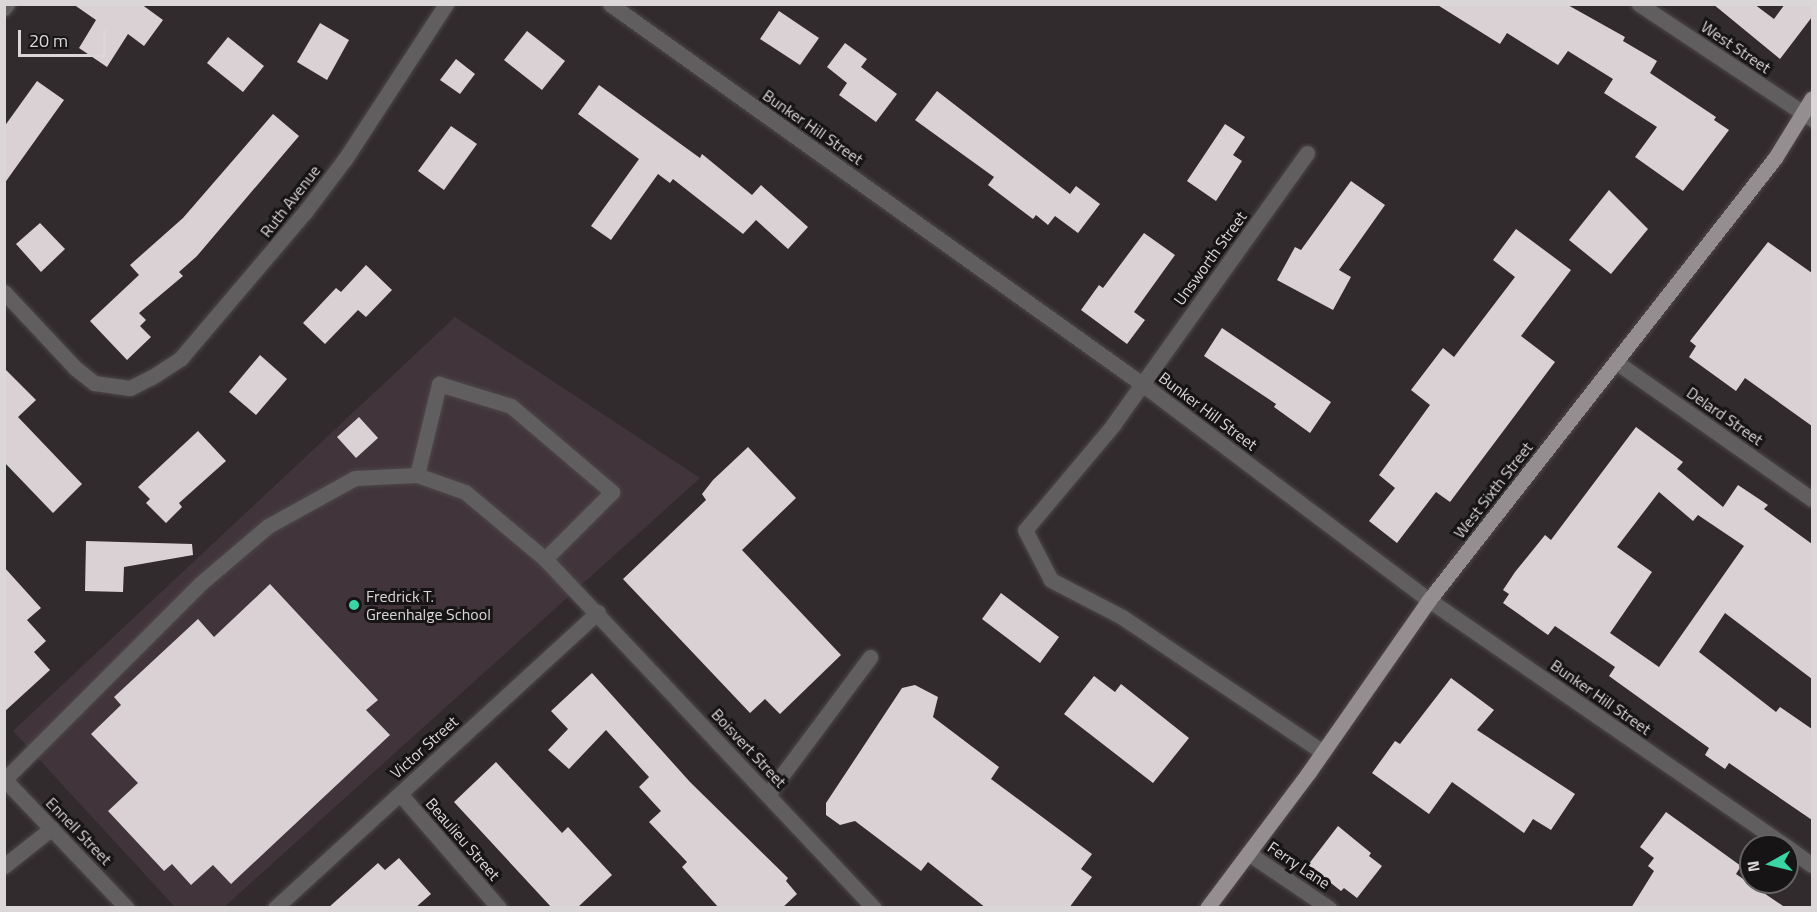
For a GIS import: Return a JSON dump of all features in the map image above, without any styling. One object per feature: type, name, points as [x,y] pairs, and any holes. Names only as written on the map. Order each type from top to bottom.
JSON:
[{"type":"main road","name":"West Sixth Street","points":[[1207,908],[1323,752],[1429,600],[1808,116],[1812,98]]},
{"type":"street","name":"Ruth Avenue","points":[[4,292],[94,383],[127,388],[181,358],[219,317],[345,159],[446,4]]},
{"type":"street","name":"Bunker Hill Street","points":[[610,4],[1142,384],[1429,600],[1767,834]]},
{"type":"street","name":"West Street","points":[[1639,4],[1808,116]]},
{"type":"street","name":"Unsworth Street","points":[[1306,153],[1114,424],[1025,530],[1051,580],[1122,617],[1323,752]]},
{"type":"street","name":"Delard Street","points":[[1616,362],[1812,499]]},
{"type":"street","points":[[5,779],[201,583],[268,526],[355,478],[417,475],[439,384],[511,406],[612,492],[545,559]]},
{"type":"street","name":"Boisvert Street","points":[[417,475],[465,492],[545,559],[598,612],[874,908]]},
{"type":"street","name":"Victor Street","points":[[275,908],[598,612]]},
{"type":"street","points":[[768,794],[870,657]]},
{"type":"street","name":"Ennell Street","points":[[5,779],[127,908]]},
{"type":"street","name":"Beaulieu Street","points":[[400,794],[499,908]]},
{"type":"street","points":[[4,866],[52,828]]},
{"type":"street","name":"Ferry Lane","points":[[1248,853],[1329,908]]},
{"type":"street","name":"Bunker Hill Street","points":[[1799,856],[1812,865]]},
{"type":"shaded area","name":"Fredrick T. Greenhalge School","points":[[455,317],[700,478],[224,907],[175,907],[13,731]]},
{"type":"building","points":[[73,4],[141,4],[163,20],[144,46],[128,34],[107,67],[79,48],[96,20]]},
{"type":"building","points":[[1436,4],[1566,4],[1625,37],[1623,41],[1657,61],[1650,73],[1716,117],[1714,120],[1729,130],[1683,191],[1635,157],[1657,127],[1604,93],[1613,79],[1568,51],[1558,65],[1507,33],[1500,44]]},
{"type":"building","points":[[1713,4],[1754,4],[1774,19],[1785,4],[1812,4],[1812,17],[1780,59]]},
{"type":"building","points":[[779,11],[819,38],[800,65],[760,39]]},
{"type":"building","points":[[320,23],[349,40],[327,80],[297,62]]},
{"type":"building","points":[[527,31],[565,61],[542,90],[504,60]]},
{"type":"building","points":[[228,37],[264,66],[243,92],[207,63]]},
{"type":"building","points":[[845,43],[867,59],[861,67],[897,94],[876,122],[839,95],[847,83],[827,67]]},
{"type":"building","points":[[456,59],[475,74],[460,94],[440,80]]},
{"type":"building","points":[[37,81],[64,100],[4,184],[4,127]]},
{"type":"building","points":[[599,85],[700,158],[702,154],[752,195],[761,185],[808,227],[788,249],[756,220],[743,234],[673,179],[670,183],[658,174],[611,240],[591,226],[639,159],[578,114]]},
{"type":"building","points":[[937,91],[1070,194],[1076,186],[1100,204],[1078,233],[1055,216],[1048,225],[1036,215],[1033,219],[988,185],[994,177],[915,120]]},
{"type":"building","points":[[273,114],[299,136],[197,256],[179,272],[183,276],[139,313],[146,320],[140,326],[151,337],[127,360],[90,321],[139,275],[130,265],[183,218]]},
{"type":"building","points":[[1225,124],[1245,137],[1233,155],[1242,161],[1216,201],[1187,181]]},
{"type":"building","points":[[451,126],[477,144],[444,190],[418,171]]},
{"type":"building","points":[[1351,181],[1385,205],[1339,270],[1351,277],[1333,310],[1277,280],[1295,247],[1301,250]]},
{"type":"building","points":[[1609,190],[1648,229],[1611,274],[1569,240]]},
{"type":"building","points":[[40,223],[65,249],[41,272],[16,244]]},
{"type":"building","points":[[1516,229],[1571,270],[1521,336],[1555,362],[1450,502],[1436,492],[1397,543],[1369,521],[1395,488],[1379,475],[1430,405],[1411,390],[1443,348],[1454,357],[1515,277],[1493,260]]},
{"type":"building","points":[[1144,233],[1175,255],[1134,312],[1145,320],[1127,344],[1081,310],[1099,285],[1103,288]]},
{"type":"building","points":[[1768,242],[1812,273],[1812,426],[1745,378],[1736,391],[1689,357],[1696,346],[1690,341]]},
{"type":"building","points":[[366,265],[392,290],[366,317],[358,310],[325,344],[303,323],[336,288],[341,292]]},
{"type":"building","points":[[1222,328],[1331,402],[1310,433],[1274,407],[1276,404],[1204,356]]},
{"type":"building","points":[[260,355],[287,379],[256,415],[229,392]]},
{"type":"building","points":[[4,368],[36,400],[18,417],[82,484],[53,513],[4,462]]},
{"type":"building","points":[[359,417],[378,438],[356,458],[337,437]]},
{"type":"building","points":[[1636,427],[1683,462],[1677,469],[1723,507],[1738,485],[1768,505],[1764,509],[1812,544],[1812,679],[1725,613],[1699,652],[1776,712],[1780,707],[1812,729],[1812,820],[1729,763],[1725,769],[1705,755],[1709,748],[1609,676],[1615,667],[1555,626],[1548,635],[1503,603],[1509,594],[1503,590],[1515,572],[1545,535],[1551,540]],"holes":[[[1659,492],[1693,521],[1698,515],[1744,546],[1659,667],[1610,633],[1652,572],[1617,547]]]},
{"type":"building","points":[[198,431],[226,461],[179,503],[182,507],[166,523],[146,503],[150,499],[138,487]]},
{"type":"building","points":[[748,447],[796,498],[742,550],[841,655],[780,714],[765,699],[750,713],[623,579],[706,500],[702,494],[713,480]]},
{"type":"building","points":[[86,541],[192,544],[193,555],[124,567],[123,592],[85,591]]},
{"type":"building","points":[[4,567],[41,608],[27,620],[46,641],[34,652],[50,670],[4,712]]},
{"type":"building","points":[[270,584],[378,700],[366,710],[390,735],[231,884],[213,865],[191,885],[172,864],[164,871],[108,811],[138,783],[91,734],[121,705],[114,697],[198,619],[214,637]]},
{"type":"building","points":[[1001,593],[1059,637],[1040,663],[982,619]]},
{"type":"building","points":[[592,673],[690,782],[788,878],[786,881],[797,894],[782,908],[719,908],[682,867],[687,862],[649,822],[661,811],[639,787],[649,777],[606,730],[569,769],[548,750],[568,729],[551,711]]},
{"type":"building","points":[[1094,676],[1115,692],[1121,684],[1189,738],[1153,783],[1064,714]]},
{"type":"building","points":[[1451,678],[1494,710],[1477,730],[1575,794],[1551,830],[1533,819],[1524,833],[1452,782],[1429,814],[1372,773],[1395,741],[1400,744]]},
{"type":"building","points":[[915,685],[938,697],[933,717],[999,767],[991,779],[1092,854],[1081,869],[1092,877],[1069,908],[986,908],[928,862],[921,871],[855,821],[840,825],[826,815],[826,803],[902,688]]},
{"type":"building","points":[[496,762],[562,833],[568,827],[612,875],[577,908],[552,908],[454,802]]},
{"type":"building","points":[[1666,812],[1739,865],[1736,874],[1739,876],[1739,894],[1765,894],[1786,908],[1631,908],[1654,871],[1648,866],[1654,858],[1640,847]]},
{"type":"building","points":[[1338,826],[1371,853],[1369,856],[1382,866],[1357,898],[1344,888],[1341,891],[1308,865]]},
{"type":"building","points":[[399,858],[431,894],[415,908],[328,908],[378,863],[385,870]]},
{"type":"place","name":"Fredrick T. Greenhalge School","points":[[354,605]]}]
